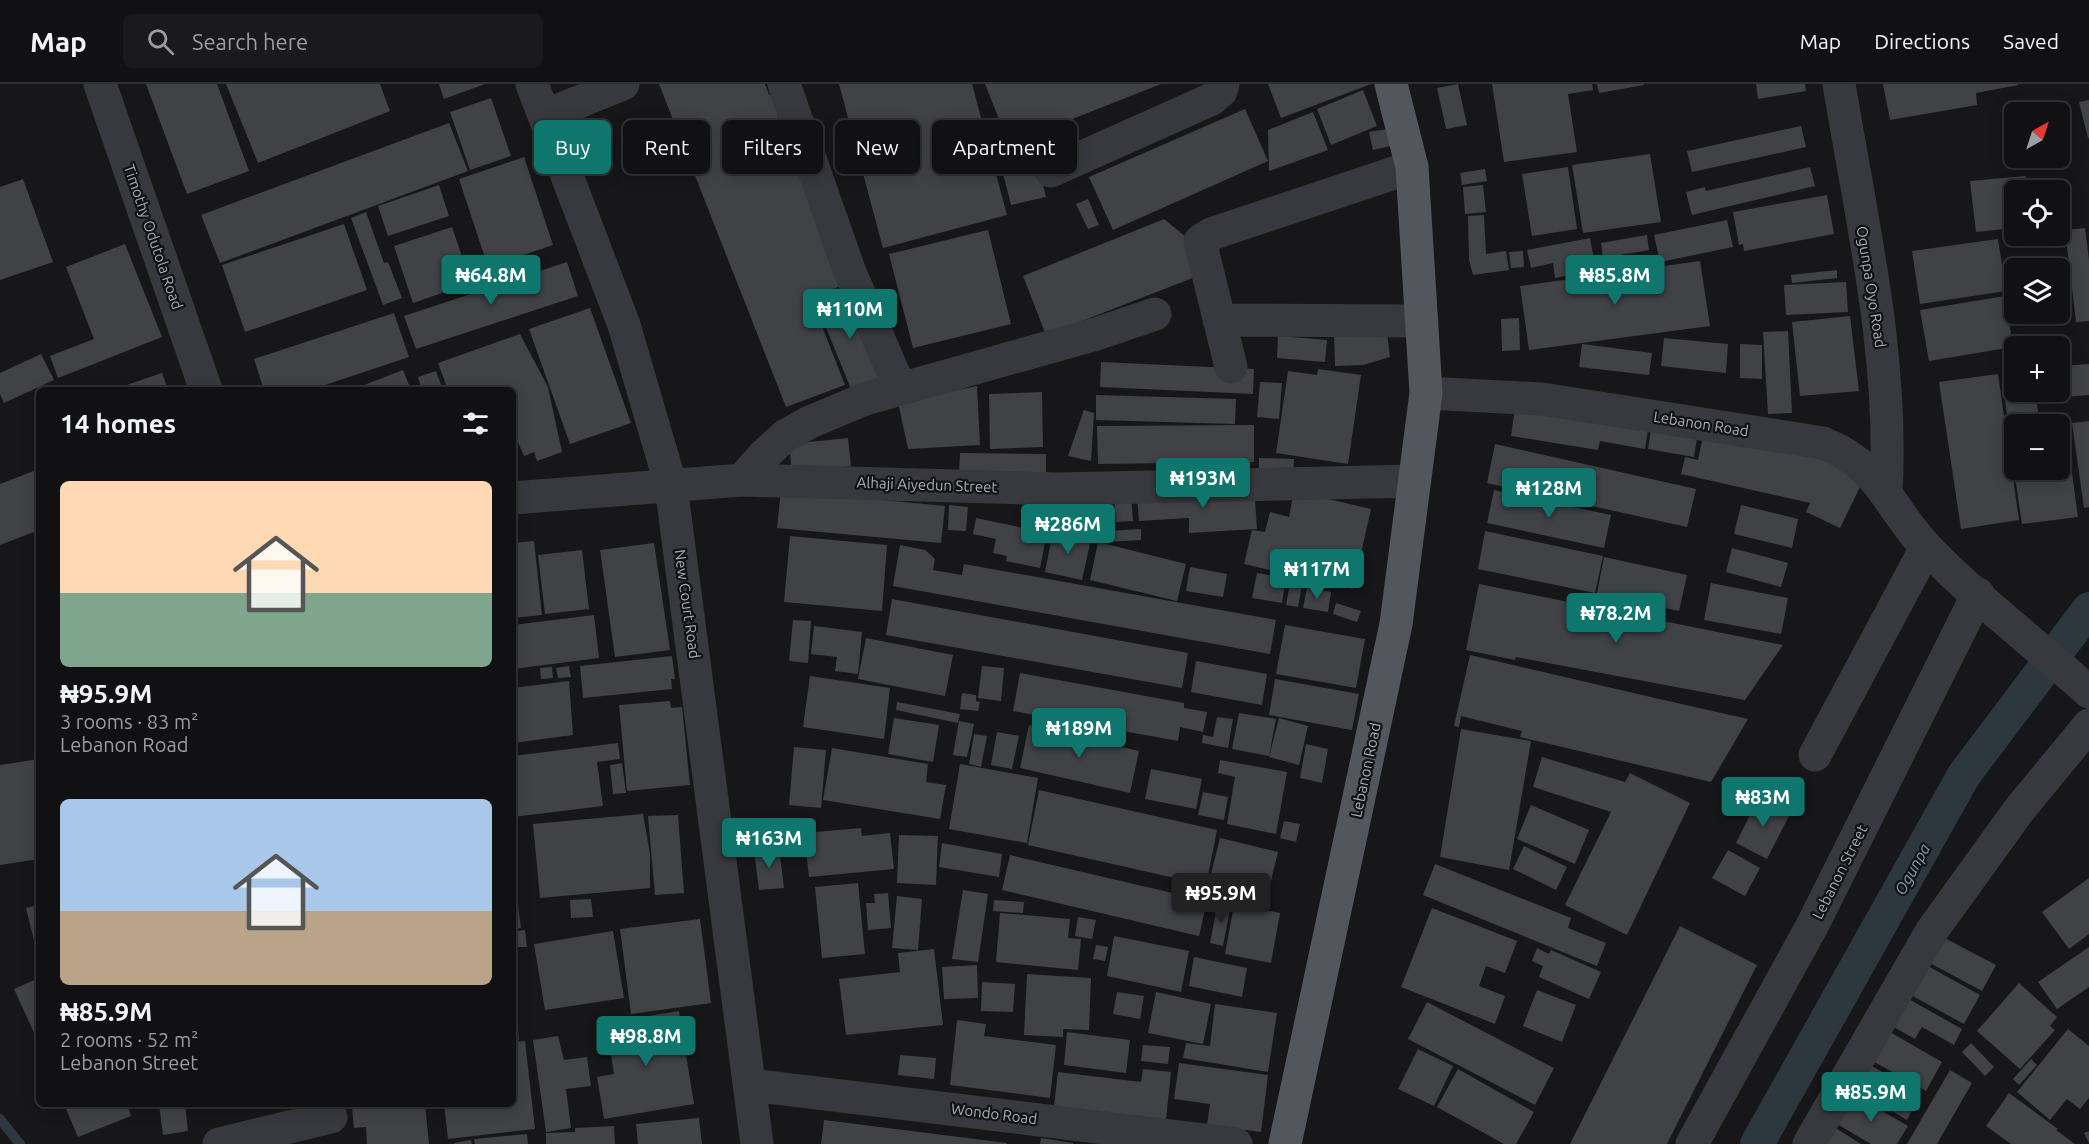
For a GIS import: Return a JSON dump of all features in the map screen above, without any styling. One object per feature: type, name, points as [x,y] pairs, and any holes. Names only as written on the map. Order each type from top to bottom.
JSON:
[{"type":"main road","name":"Lebanon Road","points":[[1286,1144],[1393,636],[1426,393],[1412,168],[1391,84]]},
{"type":"street","name":"Timothy Odutola Road","points":[[100,84],[205,387]]},
{"type":"street","name":"New Court Road","points":[[532,84],[624,325],[671,486],[757,1144]]},
{"type":"street","points":[[544,116],[623,84]]},
{"type":"street","points":[[784,84],[849,270],[900,388]]},
{"type":"street","points":[[1077,159],[1212,99],[1221,91],[1223,84]]},
{"type":"street","name":"Ogunpa Oyo Road","points":[[1839,84],[1880,341],[1889,439],[1886,492]]},
{"type":"street","points":[[1231,367],[1200,242],[1211,234],[1412,168]]},
{"type":"street","points":[[742,480],[784,436],[810,422],[900,388],[1096,334],[1155,314]]},
{"type":"street","points":[[1219,320],[1422,321]]},
{"type":"street","name":"Lebanon Road","points":[[1426,393],[1542,399],[1823,443],[1859,461],[1886,492]]},
{"type":"street","name":"Alhaji Aiyedun Street","points":[[516,498],[742,480],[1058,489],[1414,481]]},
{"type":"street","points":[[1886,492],[1926,548],[2086,689]]},
{"type":"street","points":[[1815,755],[1926,548]]},
{"type":"street","name":"Lebanon Street","points":[[1692,1144],[1987,603]]},
{"type":"street","points":[[1809,1144],[1931,932],[2019,810],[2089,725]]},
{"type":"street","name":"Wondo Road","points":[[751,1085],[1236,1144]]},
{"type":"street","points":[[219,1144],[332,1122]]},
{"type":"building","points":[[146,84],[217,84],[249,171],[187,194]]},
{"type":"building","points":[[226,84],[380,84],[390,111],[258,163]]},
{"type":"building","points":[[439,84],[485,84],[444,99]]},
{"type":"building","points":[[659,84],[765,84],[769,95],[775,93],[783,113],[777,115],[779,120],[722,120],[722,174],[800,174],[843,285],[811,298],[845,385],[786,407],[694,174],[710,174],[710,120],[673,120]]},
{"type":"building","points":[[839,84],[972,84],[982,120],[932,120],[932,174],[996,174],[1007,215],[883,248],[863,174],[920,174],[920,120],[849,120]]},
{"type":"building","points":[[985,84],[1161,84],[1070,120],[999,120]]},
{"type":"building","points":[[1268,84],[1371,84],[1281,118]]},
{"type":"building","points":[[1458,84],[1467,125],[1446,129],[1437,88]]},
{"type":"building","points":[[1492,84],[1592,84],[1593,90],[1568,94],[1577,152],[1504,162]]},
{"type":"building","points":[[1597,84],[1644,84],[1644,85],[1599,93]]},
{"type":"building","points":[[1756,84],[1805,84],[1806,91],[1758,99]]},
{"type":"building","points":[[1883,84],[2018,85],[1976,93],[1977,105],[1890,120]]},
{"type":"building","points":[[1363,90],[1377,126],[1331,145],[1317,109]]},
{"type":"building","points":[[491,98],[511,156],[470,170],[450,112]]},
{"type":"building","points":[[2089,100],[2089,138],[2088,138],[2079,102]]},
{"type":"building","points":[[1245,109],[1268,161],[1113,230],[1089,177]]},
{"type":"building","points":[[1313,112],[1328,150],[1269,171],[1268,130]]},
{"type":"building","points":[[449,123],[468,171],[220,263],[201,215]]},
{"type":"building","points":[[1801,126],[1806,147],[1692,172],[1687,151]]},
{"type":"building","points":[[1387,129],[1391,146],[1373,150],[1369,132]]},
{"type":"building","points":[[1650,154],[1661,222],[1583,233],[1572,165]]},
{"type":"building","points":[[524,157],[553,245],[488,267],[459,179]]},
{"type":"building","points":[[1568,167],[1577,229],[1532,236],[1522,174]]},
{"type":"building","points":[[1810,167],[1815,186],[1692,215],[1686,192],[1705,187],[1706,191]]},
{"type":"building","points":[[1485,169],[1487,181],[1462,185],[1460,173]]},
{"type":"building","points":[[1003,174],[1040,174],[1046,197],[1011,205]]},
{"type":"building","points":[[2026,176],[2027,180],[2004,180],[2004,229],[1976,232],[1970,181]]},
{"type":"building","points":[[23,179],[53,262],[0,280],[0,187]]},
{"type":"building","points":[[439,185],[449,216],[388,236],[378,206]]},
{"type":"building","points":[[1483,185],[1486,212],[1465,214],[1463,187]]},
{"type":"building","points":[[1827,195],[1834,234],[1744,251],[1743,244],[1739,245],[1733,212]]},
{"type":"building","points":[[1088,199],[1099,225],[1088,229],[1076,204]]},
{"type":"building","points":[[366,212],[384,263],[388,262],[402,298],[383,305],[351,218]]},
{"type":"building","points":[[1484,215],[1486,254],[1506,251],[1509,270],[1473,275],[1469,260],[1468,216]]},
{"type":"building","points":[[1164,219],[1191,241],[1195,277],[1046,335],[1023,276]]},
{"type":"building","points":[[1727,220],[1733,247],[1660,262],[1654,235]]},
{"type":"building","points":[[344,224],[367,290],[245,332],[222,265]]},
{"type":"building","points":[[452,227],[471,283],[413,303],[394,246]]},
{"type":"building","points":[[2085,228],[2089,260],[2089,321],[2076,322],[2067,246],[2070,246],[2070,230]]},
{"type":"building","points":[[988,230],[1011,324],[913,348],[889,254]]},
{"type":"building","points":[[1647,235],[1649,250],[1603,258],[1601,243]]},
{"type":"building","points":[[1590,238],[1596,270],[1555,278],[1553,263],[1531,268],[1527,250]]},
{"type":"building","points":[[1998,239],[2004,291],[1920,304],[1912,251]]},
{"type":"building","points":[[125,244],[162,337],[58,378],[50,356],[94,339],[66,267]]},
{"type":"building","points":[[1523,251],[1524,267],[1511,268],[1509,252]]},
{"type":"building","points":[[1700,261],[1710,326],[1529,350],[1520,286]]},
{"type":"building","points":[[567,262],[578,296],[416,349],[404,316]]},
{"type":"building","points":[[1837,270],[1837,278],[1792,283],[1791,275]]},
{"type":"building","points":[[1846,282],[1848,312],[1786,315],[1784,285]]},
{"type":"building","points":[[835,290],[843,308],[854,303],[885,375],[851,389],[814,298]]},
{"type":"building","points":[[2004,296],[2004,324],[2009,324],[2011,336],[2004,336],[2004,348],[1929,361],[1920,310]]},
{"type":"building","points":[[590,308],[631,423],[570,444],[529,329]]},
{"type":"building","points":[[394,313],[409,357],[319,387],[263,387],[254,359]]},
{"type":"building","points":[[1850,316],[1859,391],[1800,396],[1792,322]]},
{"type":"building","points":[[1519,318],[1520,350],[1502,351],[1501,319]]},
{"type":"building","points":[[1788,331],[1792,413],[1768,414],[1763,332]]},
{"type":"building","points":[[1387,333],[1390,357],[1363,365],[1335,366],[1334,334]]},
{"type":"building","points":[[520,334],[548,387],[562,452],[537,461],[534,452],[524,456],[518,442],[516,443],[516,387],[447,387],[438,363]]},
{"type":"building","points":[[1278,336],[1327,340],[1325,362],[1277,358]]},
{"type":"building","points":[[1664,338],[1728,344],[1726,373],[1661,366]]},
{"type":"building","points":[[1582,344],[1652,353],[1649,375],[1579,367]]},
{"type":"building","points":[[1740,344],[1762,345],[1762,379],[1740,378]]},
{"type":"building","points":[[41,354],[54,380],[4,403],[0,394],[0,373]]},
{"type":"building","points":[[1101,362],[1254,369],[1253,394],[1100,387]]},
{"type":"building","points":[[2089,364],[2089,395],[2070,397],[2070,365]]},
{"type":"building","points":[[1318,369],[1361,375],[1348,464],[1276,453],[1288,371],[1317,375]]},
{"type":"building","points":[[403,370],[410,387],[359,387]]},
{"type":"building","points":[[436,371],[442,387],[421,387],[418,377]]},
{"type":"building","points":[[162,373],[167,387],[121,387]]},
{"type":"building","points":[[1998,374],[2004,416],[2004,480],[2013,480],[2019,520],[1961,529],[1939,382]]},
{"type":"building","points":[[1260,382],[1282,383],[1279,419],[1257,417]]},
{"type":"building","points":[[977,386],[980,445],[908,449],[898,402]]},
{"type":"building","points":[[1042,392],[1043,447],[990,449],[989,394]]},
{"type":"building","points":[[1096,395],[1236,399],[1235,424],[1096,420]]},
{"type":"building","points":[[1516,401],[1649,424],[1645,449],[1600,441],[1598,450],[1511,436]]},
{"type":"building","points":[[2005,402],[2037,402],[2038,414],[2007,414]]},
{"type":"building","points":[[1084,410],[1094,413],[1091,461],[1068,456]]},
{"type":"building","points":[[2089,421],[2089,507],[2084,508],[2072,423]]},
{"type":"building","points":[[1652,424],[1698,432],[1694,457],[1648,449]]},
{"type":"building","points":[[1254,425],[1254,462],[1098,464],[1097,426]]},
{"type":"building","points":[[1704,431],[1825,457],[1862,483],[1840,528],[1806,512],[1810,503],[1681,474],[1685,457],[1698,460]]},
{"type":"building","points":[[848,438],[851,466],[792,472],[789,444]]},
{"type":"building","points":[[1495,444],[1696,489],[1687,527],[1487,483]]},
{"type":"building","points":[[960,453],[1046,454],[1046,473],[959,473]]},
{"type":"building","points":[[1259,458],[1294,459],[1293,478],[1259,477]]},
{"type":"building","points":[[2070,458],[2078,517],[2022,524],[2015,480],[2070,480]]},
{"type":"building","points":[[36,470],[36,531],[0,545],[0,484]]},
{"type":"building","points":[[1254,487],[1257,529],[1189,533],[1189,518],[1139,521],[1137,495]]},
{"type":"building","points":[[781,490],[945,506],[941,543],[777,528]]},
{"type":"building","points":[[1494,490],[1611,515],[1604,548],[1487,523]]},
{"type":"building","points":[[1294,491],[1371,509],[1353,589],[1244,564],[1252,530],[1265,532],[1270,512],[1289,517]]},
{"type":"building","points":[[1131,494],[1133,521],[1116,522],[1114,495]]},
{"type":"building","points":[[1111,497],[1113,522],[1092,524],[1090,498]]},
{"type":"building","points":[[949,505],[968,507],[966,531],[948,530]]},
{"type":"building","points":[[1741,505],[1798,519],[1792,548],[1734,534]]},
{"type":"building","points":[[976,518],[1047,533],[1040,568],[1006,561],[1007,556],[993,553],[996,539],[973,534]]},
{"type":"building","points":[[1141,529],[1141,540],[1106,542],[1106,531]]},
{"type":"building","points":[[1053,531],[1091,539],[1082,580],[1045,572]]},
{"type":"building","points":[[1485,531],[1603,556],[1595,593],[1478,569]]},
{"type":"building","points":[[790,536],[887,545],[882,611],[784,602]]},
{"type":"building","points":[[534,541],[542,615],[516,618],[516,543]]},
{"type":"building","points":[[1098,542],[1186,564],[1177,601],[1090,580]]},
{"type":"building","points":[[654,543],[670,650],[615,657],[600,550]]},
{"type":"building","points":[[900,545],[925,550],[935,559],[933,570],[962,575],[964,564],[1276,620],[1270,654],[893,586]]},
{"type":"building","points":[[1732,548],[1788,563],[1781,587],[1726,572]]},
{"type":"building","points":[[582,550],[589,609],[545,614],[538,555]]},
{"type":"building","points":[[1604,557],[1687,575],[1679,611],[1597,593]]},
{"type":"building","points":[[1190,567],[1227,574],[1223,597],[1186,591]]},
{"type":"building","points":[[1257,573],[1286,578],[1282,603],[1252,598]]},
{"type":"building","points":[[1290,583],[1302,585],[1298,607],[1286,605]]},
{"type":"building","points":[[1711,583],[1788,598],[1781,634],[1704,620]]},
{"type":"building","points":[[1479,584],[1783,645],[1745,700],[1516,657],[1515,660],[1466,650]]},
{"type":"building","points":[[1307,587],[1331,592],[1328,612],[1303,608]]},
{"type":"building","points":[[892,599],[1188,653],[1182,688],[886,635]]},
{"type":"building","points":[[1336,603],[1361,611],[1357,622],[1333,614]]},
{"type":"building","points":[[594,615],[599,658],[516,669],[516,625]]},
{"type":"building","points":[[793,620],[811,621],[808,663],[789,661]]},
{"type":"building","points":[[1285,625],[1365,639],[1356,688],[1276,674]]},
{"type":"building","points":[[814,626],[862,632],[858,674],[835,671],[837,657],[811,654]]},
{"type":"building","points":[[866,638],[953,655],[945,696],[858,679]]},
{"type":"building","points":[[1470,655],[1748,719],[1711,782],[1520,737],[1522,731],[1461,716],[1459,727],[1454,726]]},
{"type":"building","points":[[672,656],[675,679],[671,679],[672,689],[583,698],[580,666]]},
{"type":"building","points":[[1196,661],[1267,674],[1262,705],[1191,692]]},
{"type":"building","points":[[569,666],[571,677],[558,678],[556,668]]},
{"type":"building","points":[[982,666],[1004,668],[1001,701],[978,698]]},
{"type":"building","points":[[552,667],[553,678],[541,679],[540,668]]},
{"type":"building","points":[[1020,673],[1184,703],[1184,708],[1207,712],[1203,732],[1180,727],[1178,741],[1013,711]]},
{"type":"building","points":[[810,676],[890,688],[884,739],[803,727]]},
{"type":"building","points":[[1275,679],[1359,694],[1352,730],[1269,715]]},
{"type":"building","points":[[569,681],[573,735],[516,743],[516,688]]},
{"type":"building","points":[[962,693],[976,695],[976,701],[980,702],[978,711],[960,709]]},
{"type":"building","points":[[670,701],[671,708],[682,707],[690,785],[627,791],[619,705]]},
{"type":"building","points":[[897,702],[960,714],[958,723],[896,710]]},
{"type":"building","points":[[1239,713],[1276,719],[1269,756],[1232,749]]},
{"type":"building","points":[[1217,717],[1233,719],[1228,748],[1202,743],[1203,735],[1213,737]]},
{"type":"building","points":[[894,718],[939,725],[933,762],[888,754]]},
{"type":"building","points":[[1279,718],[1308,726],[1299,765],[1269,757]]},
{"type":"building","points":[[959,721],[974,724],[967,757],[953,755]]},
{"type":"building","points":[[1029,725],[1139,751],[1130,793],[1020,768]]},
{"type":"building","points":[[1461,729],[1531,741],[1509,870],[1440,857]]},
{"type":"building","points":[[997,732],[1019,736],[1012,769],[991,765]]},
{"type":"building","points":[[974,734],[987,736],[981,767],[969,764]]},
{"type":"building","points":[[618,743],[620,759],[597,762],[603,806],[516,817],[516,756]]},
{"type":"building","points":[[1306,744],[1328,749],[1322,783],[1300,778]]},
{"type":"building","points":[[794,747],[826,750],[821,808],[789,805]]},
{"type":"building","points":[[832,748],[928,764],[926,782],[946,785],[940,819],[823,800]]},
{"type":"building","points":[[1542,757],[1625,782],[1630,773],[1690,803],[1627,935],[1565,905],[1611,812],[1533,787]]},
{"type":"building","points":[[36,759],[36,859],[0,865],[0,765]]},
{"type":"building","points":[[1220,760],[1287,772],[1276,834],[1227,824],[1235,777],[1218,773]]},
{"type":"building","points":[[622,763],[626,793],[613,794],[610,765]]},
{"type":"building","points":[[960,764],[1038,778],[1027,843],[949,829]]},
{"type":"building","points":[[1151,769],[1202,779],[1196,809],[1145,799]]},
{"type":"building","points":[[1039,790],[1217,830],[1206,885],[1028,845]]},
{"type":"building","points":[[1203,792],[1228,797],[1224,820],[1198,815]]},
{"type":"building","points":[[1759,797],[1791,812],[1767,859],[1736,843]]},
{"type":"building","points":[[1531,805],[1589,830],[1575,864],[1517,839]]},
{"type":"building","points":[[643,814],[650,854],[650,888],[540,898],[533,824]]},
{"type":"building","points":[[678,815],[684,893],[655,895],[648,816]]},
{"type":"building","points":[[1284,821],[1300,824],[1296,842],[1280,838]]},
{"type":"building","points":[[800,827],[801,845],[759,847],[758,829]]},
{"type":"building","points":[[861,828],[862,836],[890,833],[894,869],[809,877],[804,833]]},
{"type":"building","points":[[899,835],[938,836],[936,885],[897,883]]},
{"type":"building","points":[[1220,838],[1278,852],[1265,905],[1207,890]]},
{"type":"building","points":[[942,843],[1002,854],[999,877],[939,867]]},
{"type":"building","points":[[1524,846],[1567,867],[1556,890],[1513,869]]},
{"type":"building","points":[[779,848],[784,888],[759,890],[754,851]]},
{"type":"building","points":[[1728,850],[1760,868],[1745,896],[1712,878]]},
{"type":"building","points":[[1010,855],[1207,901],[1199,936],[1002,890]]},
{"type":"building","points":[[1435,864],[1571,918],[1568,928],[1606,943],[1597,966],[1423,895]]},
{"type":"building","points":[[2089,878],[2089,934],[2069,949],[2042,912]]},
{"type":"building","points":[[858,883],[865,954],[822,958],[815,887]]},
{"type":"building","points":[[963,890],[988,894],[978,962],[952,959]]},
{"type":"building","points":[[888,893],[891,928],[868,930],[866,903],[875,903],[874,894]]},
{"type":"building","points":[[897,896],[922,899],[918,950],[892,948]]},
{"type":"building","points":[[516,899],[517,899],[521,928],[516,929]]},
{"type":"building","points":[[591,899],[593,917],[571,918],[570,900]]},
{"type":"building","points":[[994,900],[1024,902],[1023,913],[993,911]]},
{"type":"building","points":[[1218,902],[1231,904],[1223,946],[1210,943]]},
{"type":"building","points":[[1234,904],[1280,913],[1271,963],[1225,954]]},
{"type":"building","points":[[36,906],[36,945],[35,945],[26,908]]},
{"type":"building","points":[[1432,908],[1517,941],[1505,973],[1486,966],[1479,986],[1505,996],[1495,1024],[1401,987]]},
{"type":"building","points":[[1000,913],[1070,919],[1068,938],[1081,939],[1078,970],[996,962]]},
{"type":"building","points":[[1078,917],[1096,920],[1092,939],[1075,936]]},
{"type":"building","points":[[700,919],[711,1003],[631,1014],[620,929]]},
{"type":"building","points":[[1680,926],[1757,965],[1667,1144],[1570,1144]]},
{"type":"building","points":[[525,930],[527,947],[518,947],[516,931]]},
{"type":"building","points":[[613,931],[624,998],[545,1010],[534,944]]},
{"type":"building","points":[[1939,935],[1996,965],[1982,991],[1926,961]]},
{"type":"building","points":[[1114,936],[1189,951],[1181,992],[1107,976]]},
{"type":"building","points":[[1096,945],[1108,947],[1105,961],[1093,959]]},
{"type":"building","points":[[2089,947],[2089,987],[2057,1009],[2038,982]]},
{"type":"building","points":[[1537,948],[1549,954],[1551,950],[1601,972],[1589,999],[1539,977],[1543,966],[1532,961]]},
{"type":"building","points":[[934,949],[943,1025],[846,1035],[839,979],[900,972],[898,953]]},
{"type":"building","points":[[1194,957],[1247,968],[1242,997],[1189,986]]},
{"type":"building","points":[[977,965],[978,998],[944,999],[942,967]]},
{"type":"building","points":[[1926,965],[1980,995],[1964,1024],[1909,994]]},
{"type":"building","points":[[1027,974],[1091,978],[1089,1030],[1063,1029],[1063,1037],[1024,1035]]},
{"type":"building","points":[[36,979],[35,1035],[14,989]]},
{"type":"building","points":[[982,982],[1015,984],[1013,1012],[981,1011]]},
{"type":"building","points":[[2019,983],[2057,1017],[2050,1026],[2055,1030],[2020,1069],[1977,1031]]},
{"type":"building","points":[[1537,990],[1576,1005],[1562,1042],[1523,1026]]},
{"type":"building","points":[[1117,992],[1144,996],[1140,1019],[1113,1014]]},
{"type":"building","points":[[1156,992],[1211,1004],[1203,1044],[1148,1033]]},
{"type":"building","points":[[1905,997],[1962,1029],[1954,1045],[1922,1027],[1915,1039],[1890,1025]]},
{"type":"building","points":[[1427,1002],[1554,1068],[1535,1105],[1408,1039]]},
{"type":"building","points":[[1215,1004],[1277,1013],[1268,1072],[1183,1058],[1186,1043],[1210,1046]]},
{"type":"building","points":[[679,1011],[694,1104],[604,1119],[597,1077],[614,1074],[606,1023]]},
{"type":"building","points":[[516,1020],[519,1040],[516,1040]]},
{"type":"building","points":[[957,1020],[986,1024],[984,1036],[1056,1045],[1050,1098],[950,1085]]},
{"type":"building","points":[[2068,1029],[2089,1046],[2089,1098],[2080,1109],[2067,1099],[2050,1120],[2017,1092]]},
{"type":"building","points":[[1888,1031],[1942,1062],[1926,1091],[1871,1060]]},
{"type":"building","points":[[1067,1032],[1130,1040],[1126,1073],[1064,1065]]},
{"type":"building","points":[[558,1036],[564,1060],[587,1057],[591,1086],[566,1089],[571,1128],[546,1132],[533,1040]]},
{"type":"building","points":[[525,1041],[535,1129],[448,1139],[444,1107],[516,1107],[516,1042]]},
{"type":"building","points":[[1971,1043],[1994,1067],[1985,1076],[1962,1052]]},
{"type":"building","points":[[1143,1045],[1170,1047],[1168,1064],[1141,1061]]},
{"type":"building","points":[[1418,1049],[1453,1066],[1434,1106],[1398,1089]]},
{"type":"building","points":[[900,1055],[936,1058],[934,1079],[898,1075]]},
{"type":"building","points":[[2031,1059],[2037,1065],[2019,1085],[2013,1079]]},
{"type":"building","points":[[1179,1063],[1268,1075],[1261,1132],[1207,1125],[1210,1104],[1174,1099]]},
{"type":"building","points":[[1870,1065],[1921,1094],[1907,1120],[1857,1090]]},
{"type":"building","points":[[1143,1069],[1171,1072],[1166,1120],[1054,1106],[1058,1072],[1141,1082]]},
{"type":"building","points":[[1458,1069],[1534,1112],[1516,1144],[1504,1144],[1437,1107]]},
{"type":"building","points":[[1950,1070],[1972,1083],[1937,1144],[1907,1144]]},
{"type":"building","points":[[2009,1093],[2075,1144],[2011,1144],[1986,1126]]},
{"type":"building","points":[[1853,1094],[1908,1126],[1897,1144],[1871,1144],[1837,1124]]},
{"type":"building","points":[[65,1107],[128,1107],[131,1116],[78,1137]]},
{"type":"building","points":[[159,1107],[185,1107],[188,1131],[163,1135]]},
{"type":"building","points":[[425,1107],[429,1144],[367,1144],[366,1127],[354,1128],[352,1108]]},
{"type":"building","points":[[699,1118],[702,1144],[638,1144],[636,1124]]},
{"type":"building","points":[[824,1120],[1007,1143],[1007,1144],[821,1144]]},
{"type":"building","points":[[614,1126],[615,1144],[546,1144],[546,1133],[575,1132],[575,1128]]},
{"type":"building","points":[[1834,1127],[1861,1144],[1824,1144]]},
{"type":"building","points":[[2089,1131],[2089,1143],[2084,1133]]},
{"type":"building","points":[[527,1134],[528,1144],[475,1144],[474,1139]]},
{"type":"building","points":[[1041,1138],[1073,1143],[1073,1144],[1040,1144]]},
{"type":"building","points":[[471,1140],[472,1144],[454,1144],[454,1143]]},
{"type":"waterway","name":"Ogunpa","points":[[1757,1144],[1964,775],[2089,609]]},
{"type":"waterway","points":[[0,1119],[20,1144]]}]
